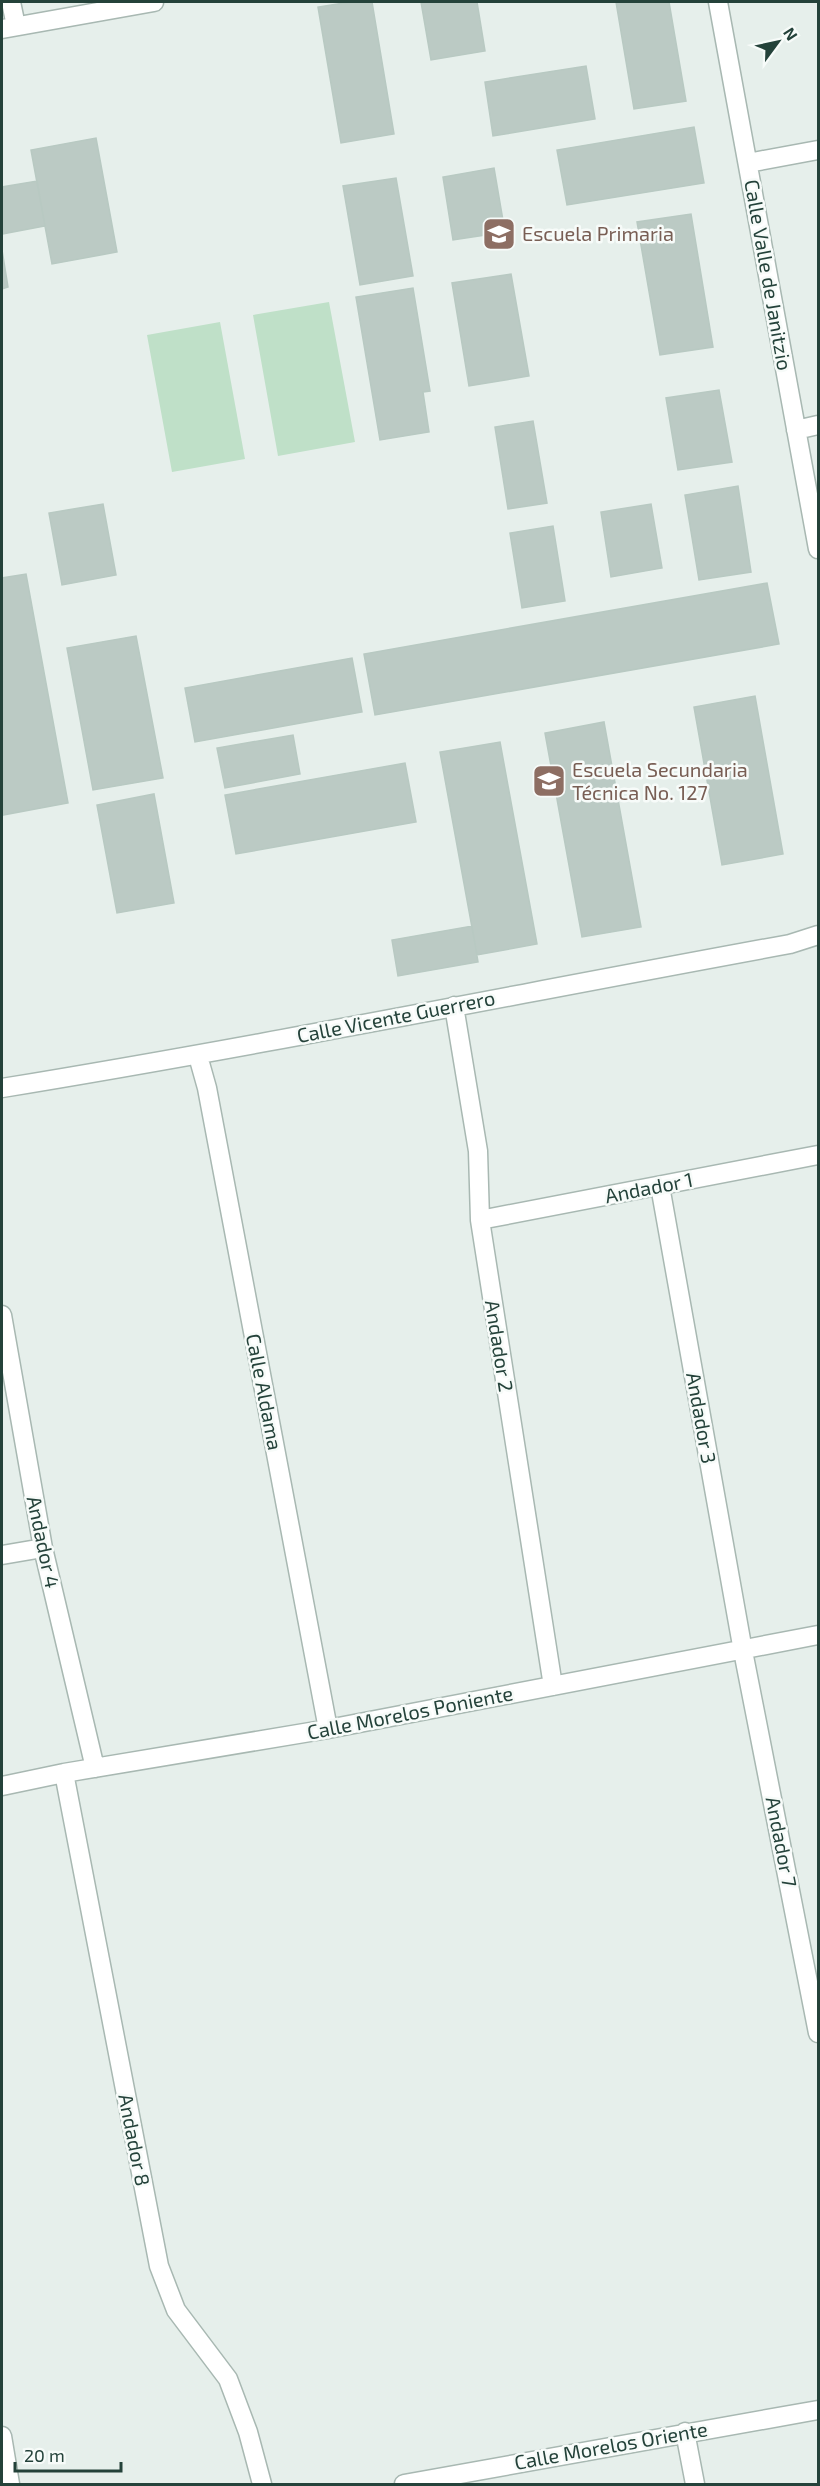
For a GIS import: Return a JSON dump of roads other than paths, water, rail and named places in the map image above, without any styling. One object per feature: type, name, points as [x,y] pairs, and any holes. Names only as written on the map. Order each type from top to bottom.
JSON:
[{"type":"street","points":[[11,2],[9,27],[60,10],[154,2]]},
{"type":"street","name":"Calle Valle de Janitzio","points":[[718,2],[819,549]]},
{"type":"street","points":[[748,163],[819,150]]},
{"type":"street","points":[[796,430],[819,425]]},
{"type":"street","name":"Calle Vicente Guerrero","points":[[2,1088],[198,1056],[790,944],[819,935]]},
{"type":"street","name":"Calle Vicente Guerrero","points":[[790,944],[819,950]]},
{"type":"street","name":"Andador 2","points":[[454,1006],[478,1150],[480,1220],[553,1686]]},
{"type":"street","name":"Calle Aldama","points":[[198,1056],[207,1088],[328,1730]]},
{"type":"street","name":"Andador 1","points":[[480,1220],[819,1155]]},
{"type":"street","name":"Andador 3","points":[[660,1186],[743,1651]]},
{"type":"street","name":"Andador 4","points":[[2,1315],[43,1548],[95,1768]]},
{"type":"street","points":[[2,1556],[43,1548]]},
{"type":"street","name":"Calle Morelos Poniente","points":[[2,1786],[64,1773],[328,1730],[819,1635]]},
{"type":"street","name":"Andador 7","points":[[743,1651],[819,2033]]},
{"type":"street","name":"Andador 8","points":[[64,1773],[159,2266],[176,2310],[228,2379],[248,2432],[262,2484]]},
{"type":"street","name":"Calle Morelos Oriente","points":[[404,2484],[470,2478],[685,2432],[819,2410]]},
{"type":"street","points":[[685,2432],[695,2484]]},
{"type":"street","points":[[2,2436],[10,2484]]},
{"type":"place","name":"Escuela Primaria","points":[[499,234]]},
{"type":"place","name":"Escuela Secundaria Técnica No. 127","points":[[549,781]]}]
